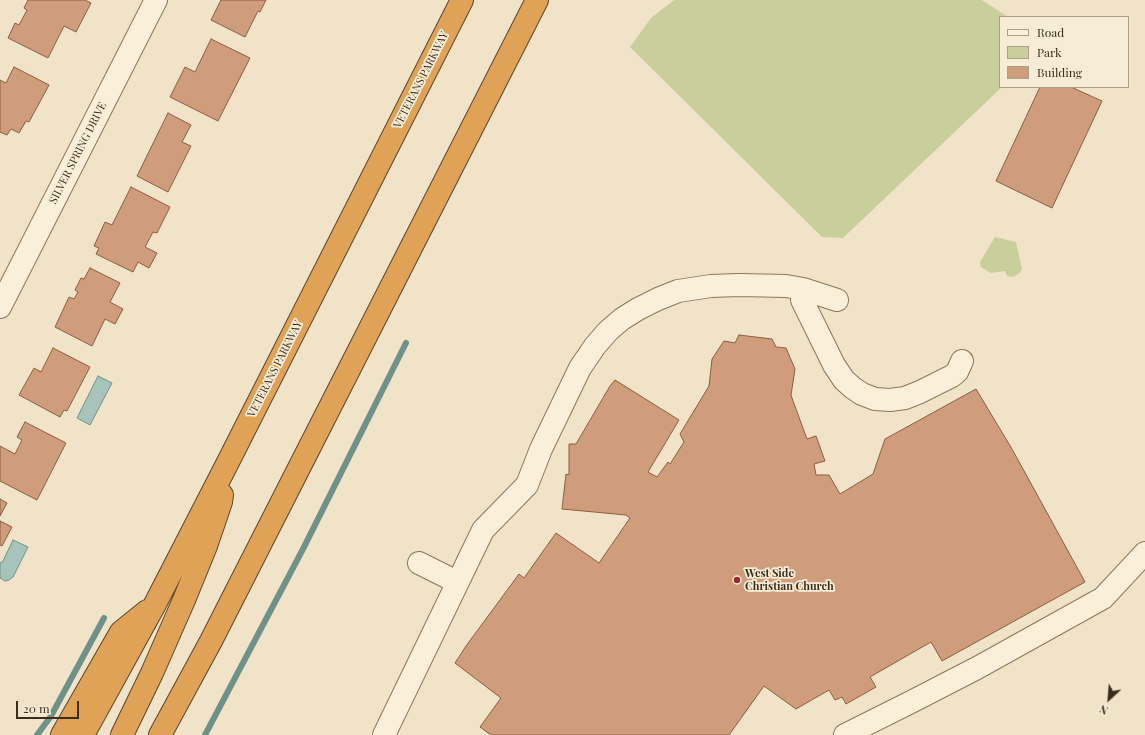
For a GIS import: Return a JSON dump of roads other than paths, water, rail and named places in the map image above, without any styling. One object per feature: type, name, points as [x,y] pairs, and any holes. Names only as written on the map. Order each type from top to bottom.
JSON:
[{"type":"highway","name":"VETERANS PARKWAY","points":[[84,735],[154,606],[226,466],[462,0]]},
{"type":"highway","points":[[160,735],[211,641],[537,0]]},
{"type":"highway","points":[[122,735],[152,673],[206,546],[221,502],[226,466]]},
{"type":"highway","points":[[62,735],[121,632],[154,606]]},
{"type":"street","name":"SILVER SPRING DRIVE","points":[[0,307],[156,0]]},
{"type":"street","points":[[384,735],[483,530],[527,485],[541,449],[580,368],[595,346],[608,331],[622,319],[658,299],[678,291],[711,286],[771,285],[803,289],[837,300]]},
{"type":"street","points":[[803,289],[802,300],[834,365],[844,380],[862,394],[875,399],[890,400],[905,398],[952,376],[957,372],[962,361]]},
{"type":"street","points":[[845,735],[977,668],[1103,598],[1145,553]]},
{"type":"street","points":[[418,563],[457,582]]},
{"type":"water","points":[[98,376],[112,383],[90,425],[77,418]]},
{"type":"water","points":[[13,540],[28,547],[13,577],[5,581],[0,578],[0,563],[3,561]]},
{"type":"waterway","points":[[205,735],[303,549],[406,343]]},
{"type":"waterway","points":[[37,735],[51,716],[104,618]]},
{"type":"place","name":"West Side Christian Church","points":[[737,580]]}]
